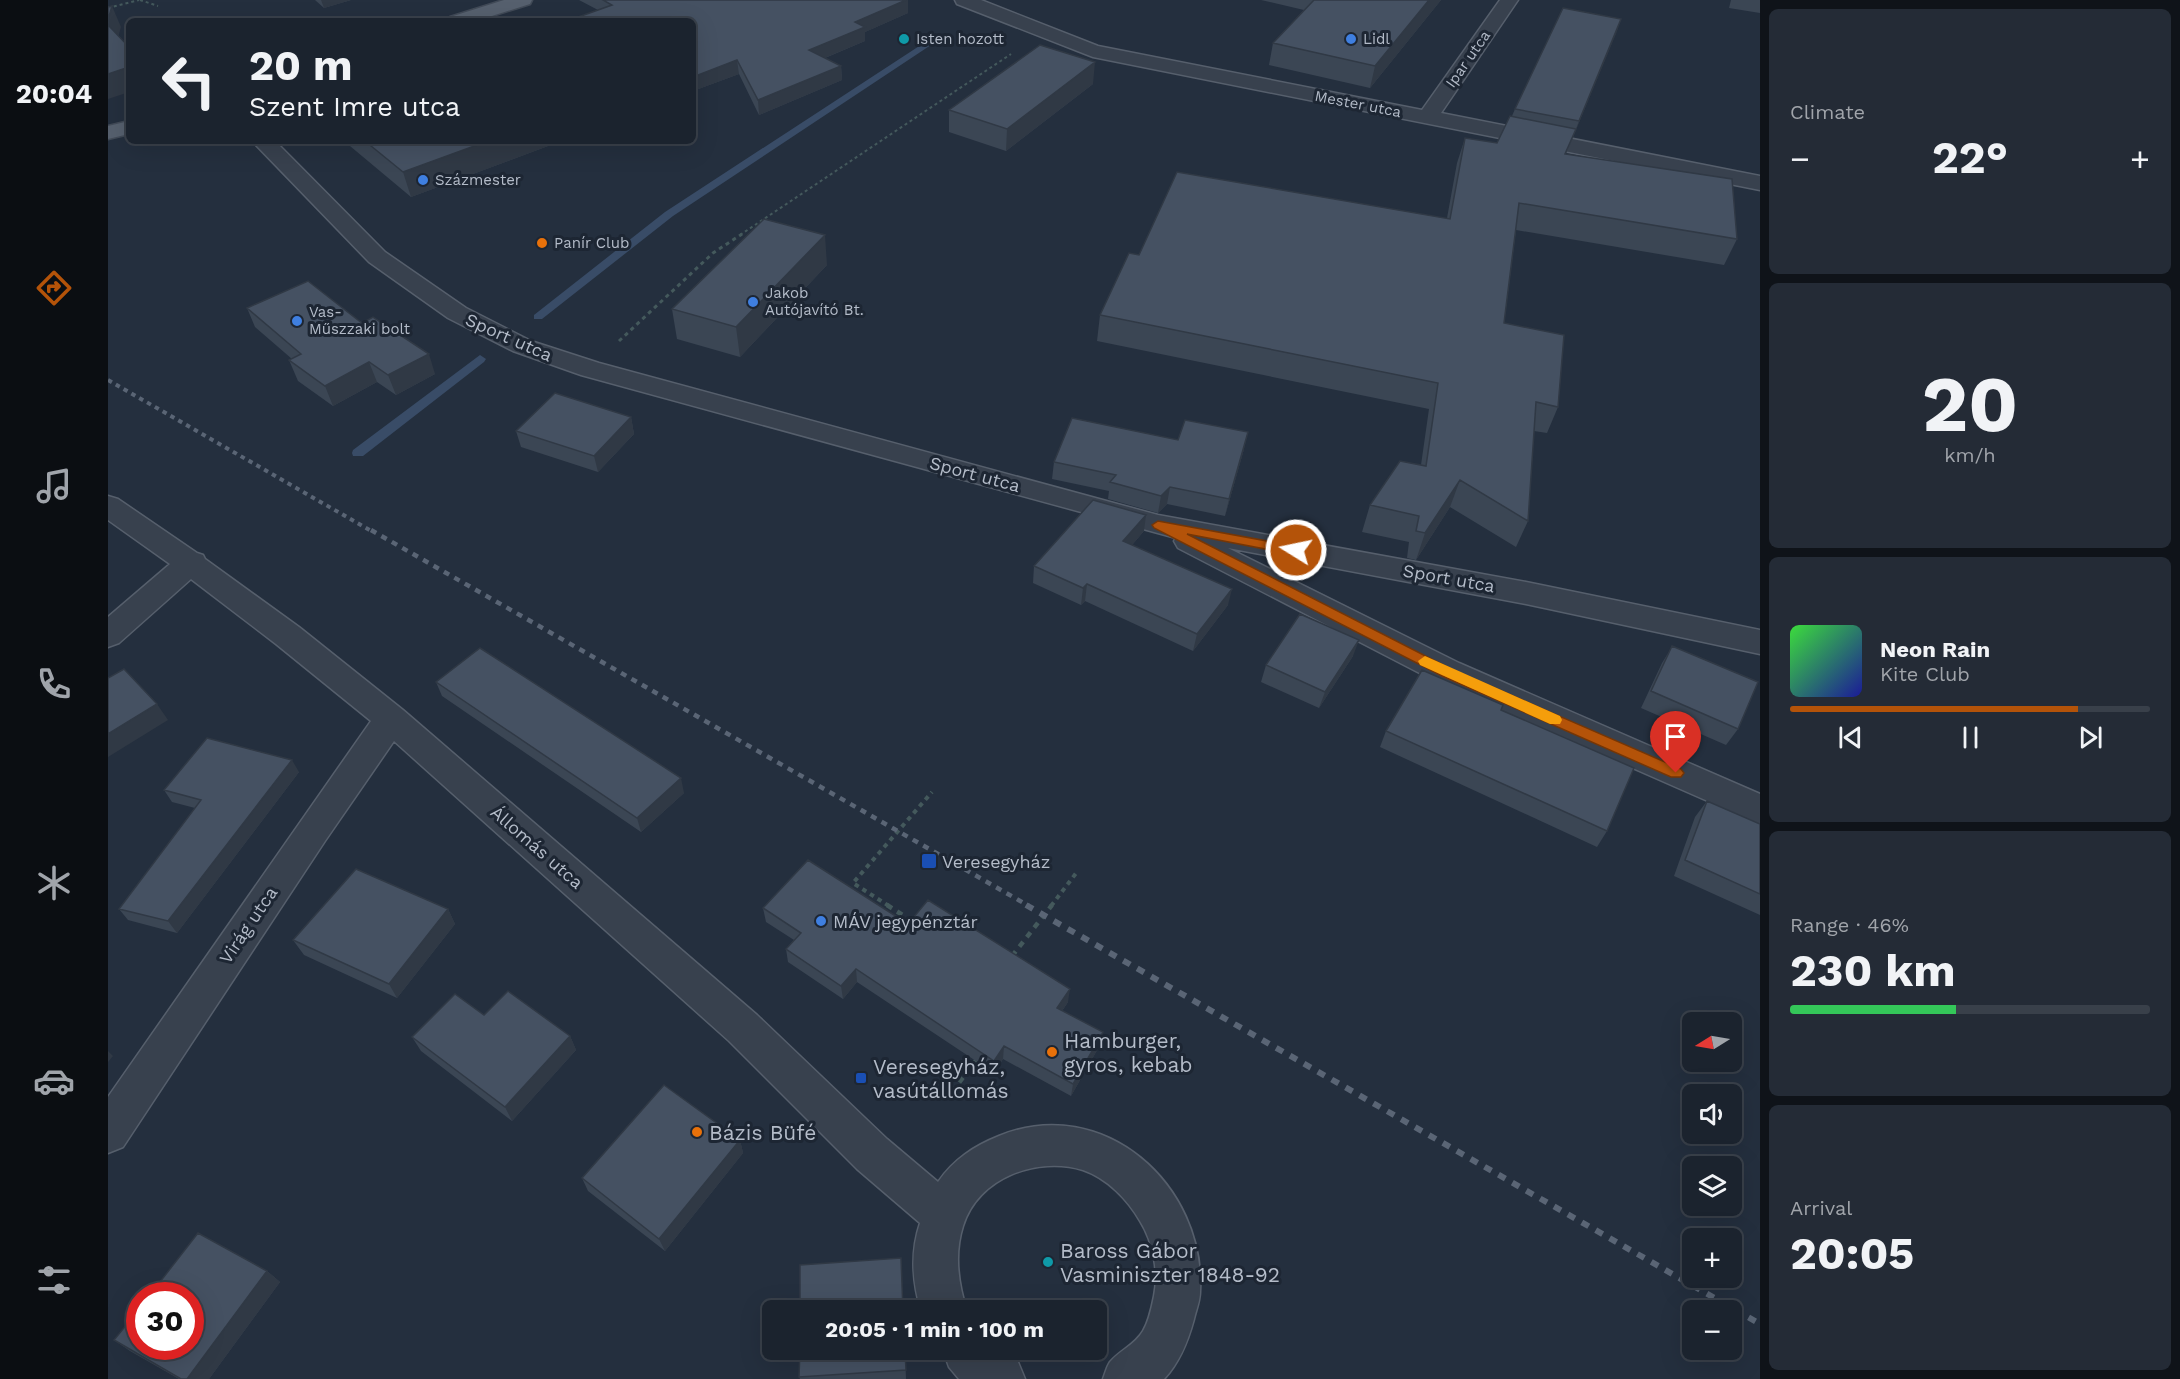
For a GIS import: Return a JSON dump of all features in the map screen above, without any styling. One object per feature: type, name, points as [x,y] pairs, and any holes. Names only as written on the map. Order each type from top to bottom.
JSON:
[{"type":"main road","points":[[467,18],[523,0]]},
{"type":"main road","points":[[108,133],[126,128]]},
{"type":"street","name":"Mester utca","points":[[964,0],[1093,51],[1760,183]]},
{"type":"street","name":"Ipar utca","points":[[1427,118],[1509,0]]},
{"type":"street","name":"Sport utca","points":[[266,144],[377,257],[448,307],[522,346],[590,369],[1158,525],[1526,593],[1760,642]]},
{"type":"street","name":"Állomás utca","points":[[108,506],[192,562],[339,675],[391,719],[743,1028],[872,1154],[943,1214]]},
{"type":"street","points":[[1158,525],[1447,672],[1760,810]]},
{"type":"street","points":[[108,635],[192,562]]},
{"type":"street","name":"Virág utca","points":[[108,1133],[312,831],[391,719]]},
{"type":"street","points":[[940,1300],[937,1292],[934,1252],[943,1214],[964,1180],[996,1156],[1025,1147],[1035,1144],[1074,1146],[1112,1161],[1146,1188],[1169,1225],[1180,1267],[1176,1311],[1150,1370]]},
{"type":"path","points":[[108,8],[139,0],[158,6]]},
{"type":"path","points":[[590,369],[713,252],[1044,32]]},
{"type":"path","points":[[920,926],[853,883],[932,792]]},
{"type":"path","points":[[1009,960],[1077,872]]},
{"type":"path","points":[[952,1092],[979,1056]]},
{"type":"building","points":[[603,0],[906,0],[855,22],[865,27],[809,50],[841,66],[758,100],[737,60],[696,76],[696,18],[575,18],[612,5]]},
{"type":"building","name":"Lidl","points":[[1314,0],[1429,0],[1375,66],[1273,43]]},
{"type":"building","points":[[112,6],[108,20],[108,7]]},
{"type":"building","points":[[1563,8],[1621,19],[1579,121],[1515,109]]},
{"type":"building","points":[[108,25],[126,44],[126,68],[108,74]]},
{"type":"building","points":[[1040,45],[1095,62],[1007,129],[949,110]]},
{"type":"building","points":[[1510,116],[1576,129],[1565,154],[1732,179],[1737,239],[1519,203],[1504,323],[1564,335],[1558,407],[1536,402],[1528,521],[1460,480],[1425,533],[1416,531],[1419,516],[1370,505],[1400,461],[1426,466],[1438,383],[1100,315],[1129,253],[1139,255],[1177,172],[1450,219],[1465,138],[1497,143]]},
{"type":"building","points":[[369,144],[480,144],[403,172]]},
{"type":"building","points":[[764,219],[825,235],[736,327],[672,309]]},
{"type":"building","points":[[308,281],[362,323],[373,317],[429,354],[388,375],[369,362],[325,386],[289,360],[301,354],[247,308]]},
{"type":"building","points":[[555,393],[631,417],[594,456],[516,431]]},
{"type":"building","points":[[1072,418],[1178,440],[1185,420],[1248,432],[1229,499],[1170,487],[1161,496],[1110,482],[1116,475],[1054,462]]},
{"type":"building","points":[[1093,500],[1146,515],[1123,541],[1232,589],[1197,634],[1087,584],[1083,588],[1034,566]]},
{"type":"building","points":[[1300,614],[1359,640],[1325,692],[1266,665]]},
{"type":"building","points":[[1672,646],[1758,682],[1738,729],[1651,691]]},
{"type":"building","points":[[480,648],[681,778],[637,818],[436,682]]},
{"type":"building","points":[[124,669],[157,704],[108,734],[108,678]]},
{"type":"building","points":[[1422,670],[1503,705],[1501,710],[1634,768],[1607,831],[1386,731]]},
{"type":"building","points":[[207,738],[292,760],[168,921],[119,909],[201,800],[164,790]]},
{"type":"building","points":[[1707,801],[1760,824],[1760,894],[1685,860]]},
{"type":"building","points":[[808,860],[908,924],[928,900],[1070,989],[1057,1008],[1103,1032],[1073,1084],[1004,1046],[994,1061],[856,969],[841,986],[786,949],[801,933],[763,908]]},
{"type":"building","points":[[356,869],[448,909],[389,984],[293,940]]},
{"type":"building","points":[[508,991],[570,1036],[505,1107],[412,1037],[455,994],[484,1015]]},
{"type":"building","points":[[664,1085],[740,1140],[659,1239],[582,1178]]},
{"type":"building","points":[[198,1233],[267,1271],[204,1356],[204,1282],[160,1282]]},
{"type":"building","points":[[901,1258],[903,1300],[800,1300],[800,1265]]},
{"type":"building","points":[[126,1325],[126,1347],[114,1340]]},
{"type":"building","points":[[148,1360],[201,1360],[187,1379],[181,1379]]},
{"type":"building","points":[[800,1360],[906,1360],[906,1370],[799,1377]]},
{"type":"waterway","points":[[538,317],[669,214],[933,41]]},
{"type":"waterway","points":[[358,453],[480,359]]},
{"type":"railway","points":[[108,380],[373,532]]},
{"type":"railway","points":[[371,530],[1029,906]]},
{"type":"railway","points":[[1026,905],[1760,1324]]},
{"type":"slow traffic","points":[[1425,661],[1555,720]]},
{"type":"place","name":"Isten hozott","points":[[904,39]]},
{"type":"place","name":"Lidl","points":[[1351,39]]},
{"type":"place","name":"Százmester","points":[[423,180]]},
{"type":"place","name":"Panír Club","points":[[542,243]]},
{"type":"place","name":"Jakob Autójavító Bt.","points":[[753,302]]},
{"type":"place","name":"Vas- Műszzaki bolt","points":[[297,321]]},
{"type":"place","name":"Veresegyház","points":[[929,861]]},
{"type":"place","name":"MÁV jegypénztár","points":[[821,921]]},
{"type":"place","name":"Hamburger, gyros, kebab","points":[[1052,1052]]},
{"type":"place","name":"Veresegyház, vasútállomás","points":[[861,1078]]},
{"type":"place","name":"Bázis Büfé","points":[[697,1132]]},
{"type":"place","name":"Baross Gábor Vasminiszter 1848-92","points":[[1048,1262]]},
{"type":"route","points":[[1296,550],[1158,525],[1447,672],[1676,773]]}]
